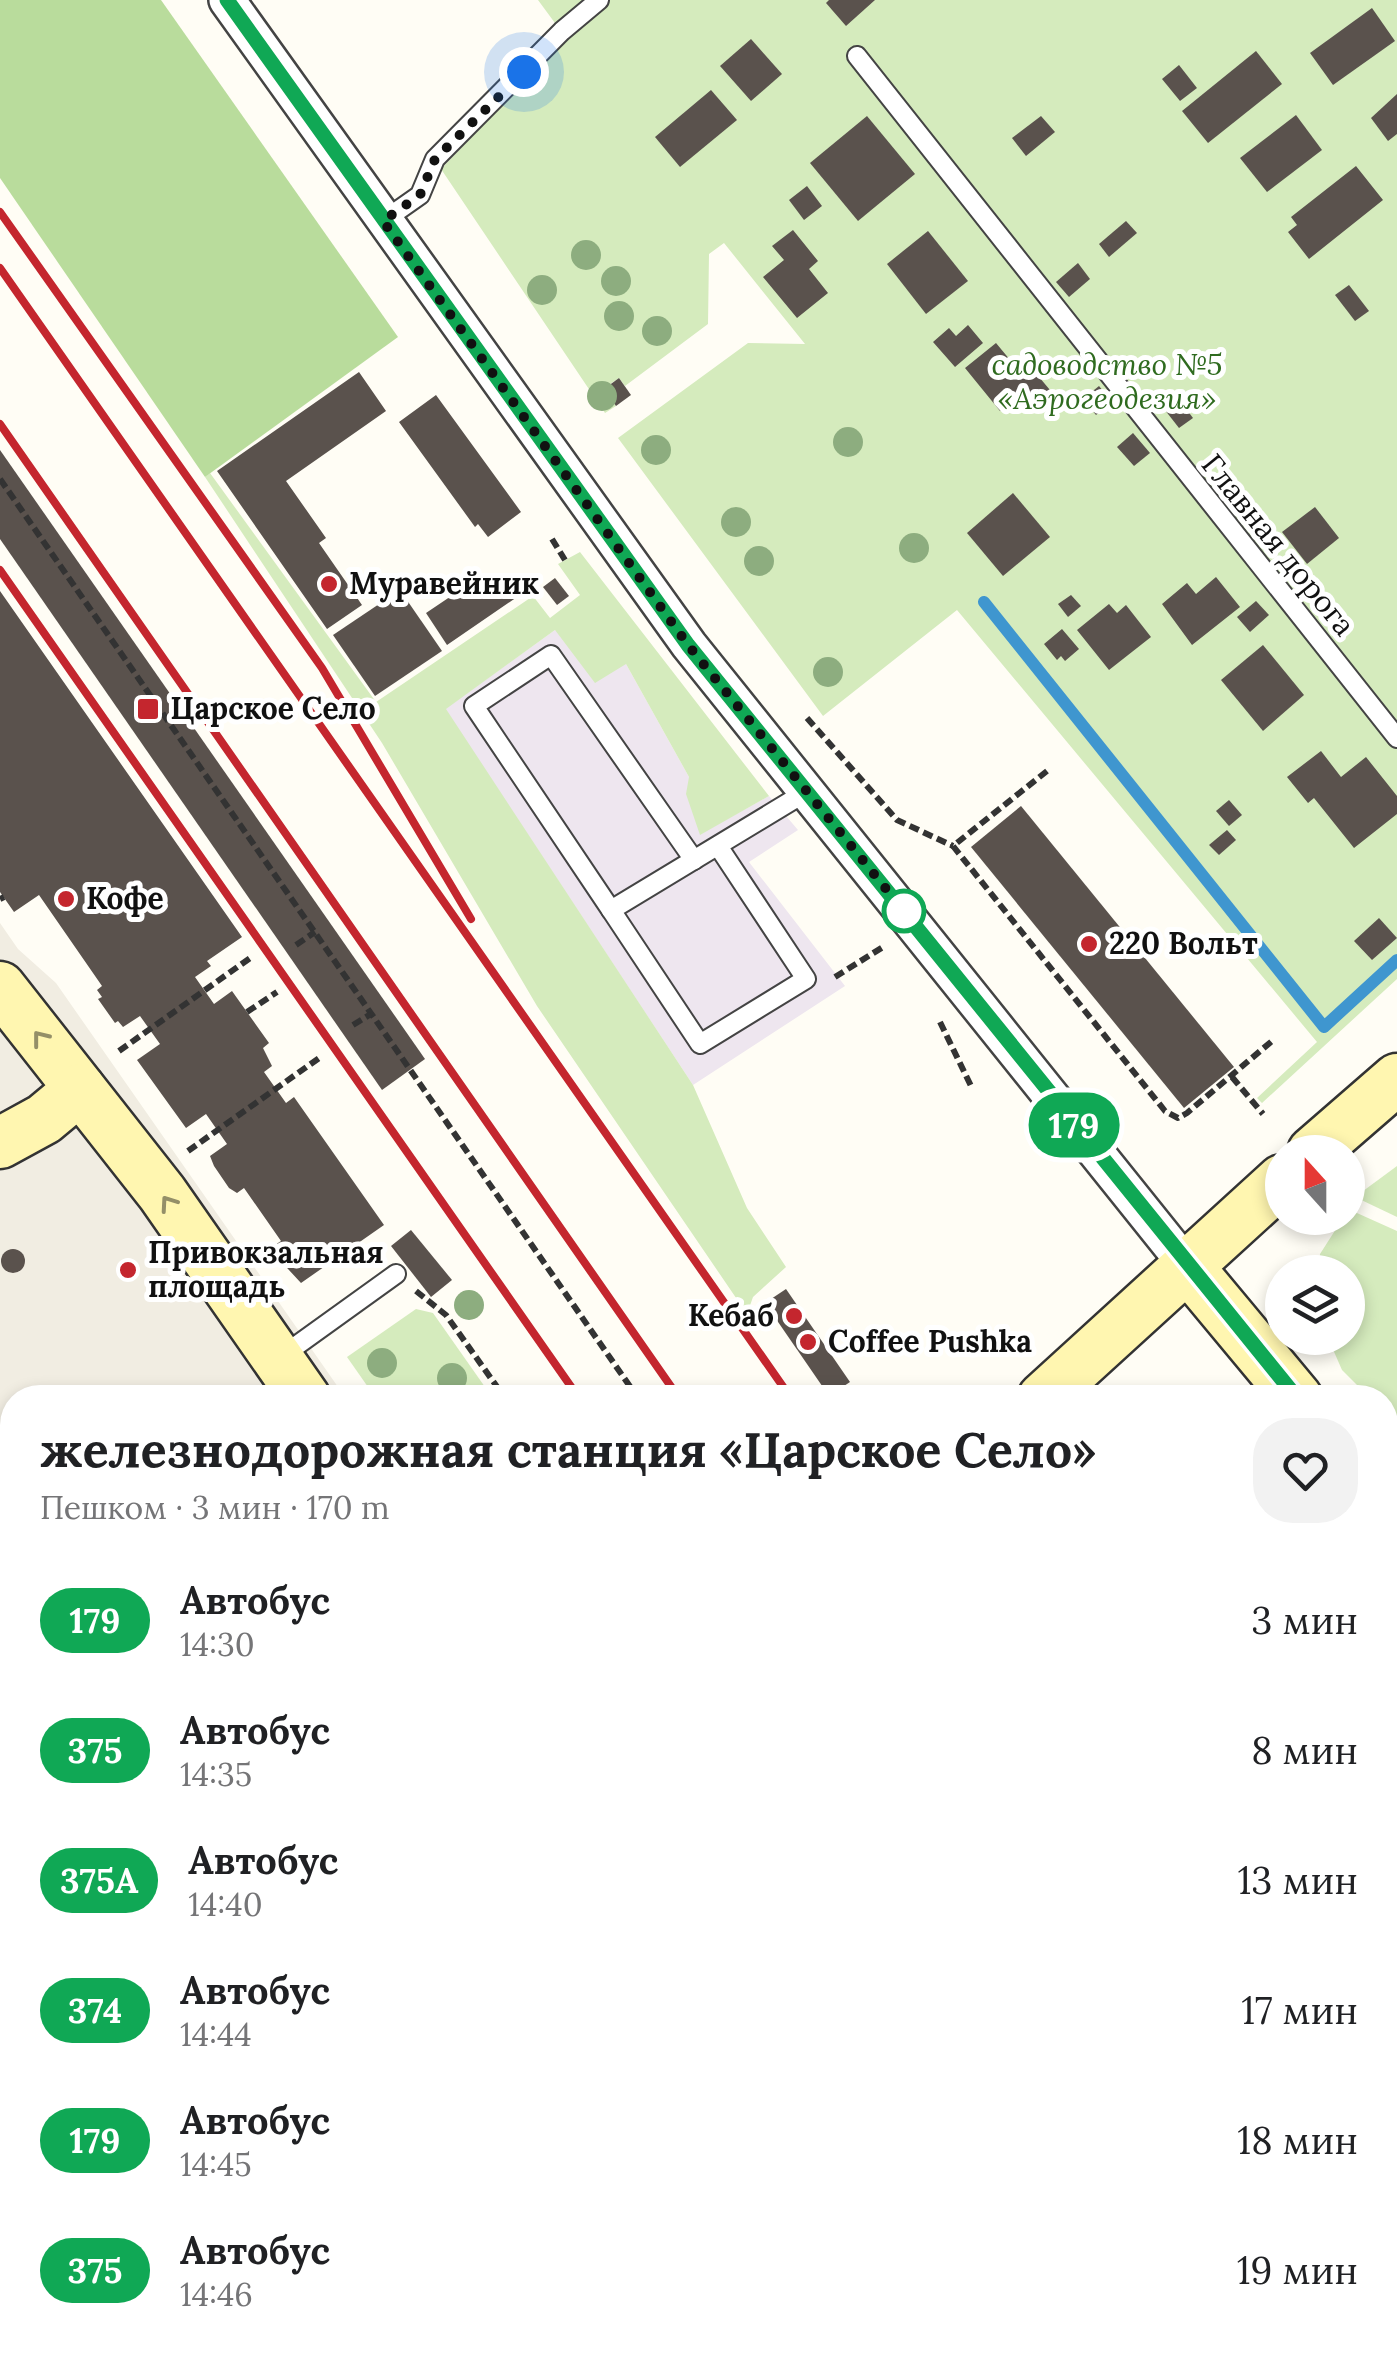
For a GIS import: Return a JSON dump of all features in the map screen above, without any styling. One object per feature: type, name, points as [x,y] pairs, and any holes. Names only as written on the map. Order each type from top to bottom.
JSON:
[{"type":"main road","points":[[0,987],[162,1193],[291,1378]]},
{"type":"main road","points":[[1333,1135],[1397,1079]]},
{"type":"main road","points":[[0,1143],[44,1119],[80,1089]]},
{"type":"main road","points":[[1057,1385],[1265,1196]]},
{"type":"main road","points":[[1188,1268],[1286,1385]]},
{"type":"street","points":[[226,0],[588,510],[806,792],[1188,1268]]},
{"type":"lane","points":[[383,221],[420,195],[435,159],[562,31],[600,0]]},
{"type":"lane","name":"Главная дорога","points":[[857,56],[1397,738]]},
{"type":"lane","points":[[694,860],[551,655],[474,706],[700,1044],[806,979],[718,846]]},
{"type":"lane","points":[[611,910],[806,792]]},
{"type":"lane","points":[[291,1378],[396,1274]]},
{"type":"path","points":[[0,480],[629,1385]]},
{"type":"path","points":[[552,539],[565,560]]},
{"type":"path","points":[[806,718],[897,820],[953,846],[1171,1117],[1187,1113],[1272,1041]]},
{"type":"path","points":[[953,846],[1047,772]]},
{"type":"path","points":[[296,946],[315,932]]},
{"type":"path","points":[[119,1051],[252,956]]},
{"type":"path","points":[[247,1012],[277,992]]},
{"type":"path","points":[[353,1025],[371,1014]]},
{"type":"path","points":[[188,1151],[322,1056]]},
{"type":"path","points":[[1232,1077],[1263,1114]]},
{"type":"path","points":[[396,1274],[446,1315],[496,1385]]},
{"type":"shaded area","points":[[555,630],[626,664],[689,777],[700,834],[769,796],[798,830],[749,862],[845,986],[693,1085],[445,709]]},
{"type":"shaded area","name":"Привокзальная площадь","points":[[0,923],[18,949],[56,983],[337,1385],[0,1385]]},
{"type":"green space","points":[[0,0],[161,0],[398,337],[205,477],[0,178]]},
{"type":"green space","name":"садоводство №5 «Аэрогеодезия»","points":[[538,0],[1397,0],[1397,979],[1262,1103],[1257,1098],[1317,1042],[957,610],[823,716],[618,438],[748,343],[805,344],[724,243],[709,254],[708,324],[625,386],[619,378],[604,388],[616,406],[605,413],[441,169],[566,38]]},
{"type":"green space","points":[[210,473],[376,702],[533,596],[550,618],[580,595],[558,564],[580,552],[769,796],[700,835],[686,794],[689,777],[626,664],[595,683],[555,630],[446,709],[693,1085],[747,1208],[786,1267],[753,1297],[747,1314],[537,1006],[382,743],[205,477]]},
{"type":"green space","points":[[1397,1166],[1397,1217],[1365,1202],[1365,1190]]},
{"type":"green space","points":[[1365,1217],[1397,1231],[1397,1385],[1357,1385],[1342,1370],[1335,1355],[1365,1355],[1365,1255],[1320,1254],[1332,1235],[1365,1235]]},
{"type":"green space","points":[[416,1309],[433,1313],[484,1385],[367,1385],[347,1357]]},
{"type":"building","points":[[875,0],[846,26],[826,3]]},
{"type":"building","points":[[1372,8],[1395,41],[1333,85],[1310,53]]},
{"type":"building","points":[[751,39],[782,74],[751,101],[720,66]]},
{"type":"building","points":[[1256,51],[1282,84],[1208,143],[1182,111]]},
{"type":"building","points":[[1179,65],[1197,88],[1180,101],[1162,79]]},
{"type":"building","points":[[711,90],[737,120],[680,167],[655,137]]},
{"type":"building","points":[[1397,94],[1397,134],[1388,141],[1371,118]]},
{"type":"building","points":[[1296,115],[1322,150],[1267,192],[1240,158]]},
{"type":"building","points":[[867,116],[915,174],[858,221],[810,163]]},
{"type":"building","points":[[1041,116],[1055,132],[1026,156],[1012,138]]},
{"type":"building","points":[[1356,166],[1383,200],[1309,259],[1288,232],[1297,225],[1291,217]]},
{"type":"building","points":[[807,186],[822,206],[804,220],[789,200]]},
{"type":"building","points":[[1126,221],[1137,233],[1109,257],[1099,244]]},
{"type":"building","points":[[793,230],[818,261],[809,269],[828,293],[797,318],[763,277],[784,260],[772,246]]},
{"type":"building","points":[[928,231],[968,281],[926,314],[887,264]]},
{"type":"building","points":[[1078,263],[1090,279],[1069,297],[1056,282]]},
{"type":"building","points":[[1349,285],[1369,311],[1355,321],[1335,295]]},
{"type":"building","points":[[968,325],[983,343],[955,367],[933,342],[949,328],[956,336]]},
{"type":"building","points":[[996,343],[1020,372],[1029,365],[1055,396],[1034,413],[1019,396],[1000,411],[965,368]]},
{"type":"building","points":[[359,372],[386,411],[286,481],[326,538],[319,543],[362,605],[327,629],[217,471]]},
{"type":"building","points":[[619,378],[631,395],[616,406],[604,389]]},
{"type":"building","points":[[1099,386],[1112,402],[1096,415],[1083,399]]},
{"type":"building","points":[[1175,394],[1193,418],[1179,428],[1161,405]]},
{"type":"building","points":[[436,395],[521,512],[488,537],[478,524],[475,527],[399,422]]},
{"type":"building","points":[[1133,433],[1150,453],[1134,466],[1117,447]]},
{"type":"building","points":[[0,450],[425,1059],[382,1090],[0,539]]},
{"type":"building","points":[[1013,493],[1050,537],[1003,576],[967,533]]},
{"type":"building","points":[[1315,507],[1339,538],[1307,564],[1282,532]]},
{"type":"building","points":[[506,574],[520,595],[447,645],[426,613],[478,578],[485,588]]},
{"type":"building","points":[[1216,577],[1240,607],[1192,645],[1162,604],[1187,583],[1196,594]]},
{"type":"building","points":[[555,578],[569,596],[557,605],[543,587]]},
{"type":"building","points":[[400,590],[442,651],[375,696],[333,635]]},
{"type":"building","points":[[0,591],[242,937],[207,961],[211,966],[195,977],[214,1004],[232,991],[269,1043],[263,1048],[272,1066],[264,1072],[286,1103],[294,1097],[384,1225],[301,1283],[276,1256],[280,1253],[275,1245],[281,1241],[244,1188],[237,1193],[229,1188],[214,1166],[210,1156],[227,1144],[206,1114],[186,1128],[137,1060],[160,1044],[140,1016],[123,1027],[118,1021],[115,1023],[98,999],[102,997],[97,990],[102,986],[39,895],[14,912],[0,892]]},
{"type":"building","points":[[1071,595],[1081,606],[1068,617],[1058,604]]},
{"type":"building","points":[[1256,601],[1269,615],[1250,632],[1237,617]]},
{"type":"building","points":[[1109,604],[1117,613],[1126,605],[1151,637],[1109,670],[1077,630]]},
{"type":"building","points":[[1062,629],[1079,649],[1065,661],[1061,656],[1057,660],[1044,644]]},
{"type":"building","points":[[1263,645],[1304,695],[1263,731],[1221,680]]},
{"type":"building","points":[[1321,751],[1341,777],[1366,757],[1397,796],[1397,814],[1354,848],[1314,798],[1308,803],[1287,777]]},
{"type":"building","points":[[1229,800],[1242,815],[1229,826],[1216,811]]},
{"type":"building","points":[[1021,806],[1234,1067],[1184,1108],[971,847]]},
{"type":"building","points":[[1227,830],[1236,840],[1219,855],[1209,845]]},
{"type":"building","points":[[1379,918],[1397,938],[1372,960],[1354,941]]},
{"type":"building","points":[[411,1230],[452,1280],[431,1297],[391,1246]]},
{"type":"building","points":[[13,1249],[22,1252],[22,1270],[13,1273],[4,1270],[1,1261],[4,1252]]},
{"type":"building","name":"Coffee Pushka","points":[[786,1289],[850,1382],[821,1385],[765,1303]]},
{"type":"waterway","points":[[984,602],[1324,1027],[1397,960]]},
{"type":"railway","points":[[0,212],[322,668],[471,919]]},
{"type":"railway","points":[[0,268],[782,1385]]},
{"type":"railway","points":[[0,424],[670,1385]]},
{"type":"railway","points":[[0,570],[570,1385]]},
{"type":"bus line","name":"179","points":[[227,0],[688,645],[1286,1385]]},
{"type":"place","name":"Муравейник","points":[[329,584]]},
{"type":"place","name":"Царское Село","points":[[148,709]]},
{"type":"place","name":"Кофе","points":[[66,899]]},
{"type":"place","name":"220 Вольт","points":[[1089,944]]},
{"type":"place","name":"Привокзальная площадь","points":[[128,1270]]},
{"type":"place","name":"Кебаб","points":[[794,1316]]},
{"type":"place","name":"Coffee Pushka","points":[[808,1342]]},
{"type":"route","points":[[524,72],[435,159],[420,195],[383,221],[688,645],[904,911]]}]
